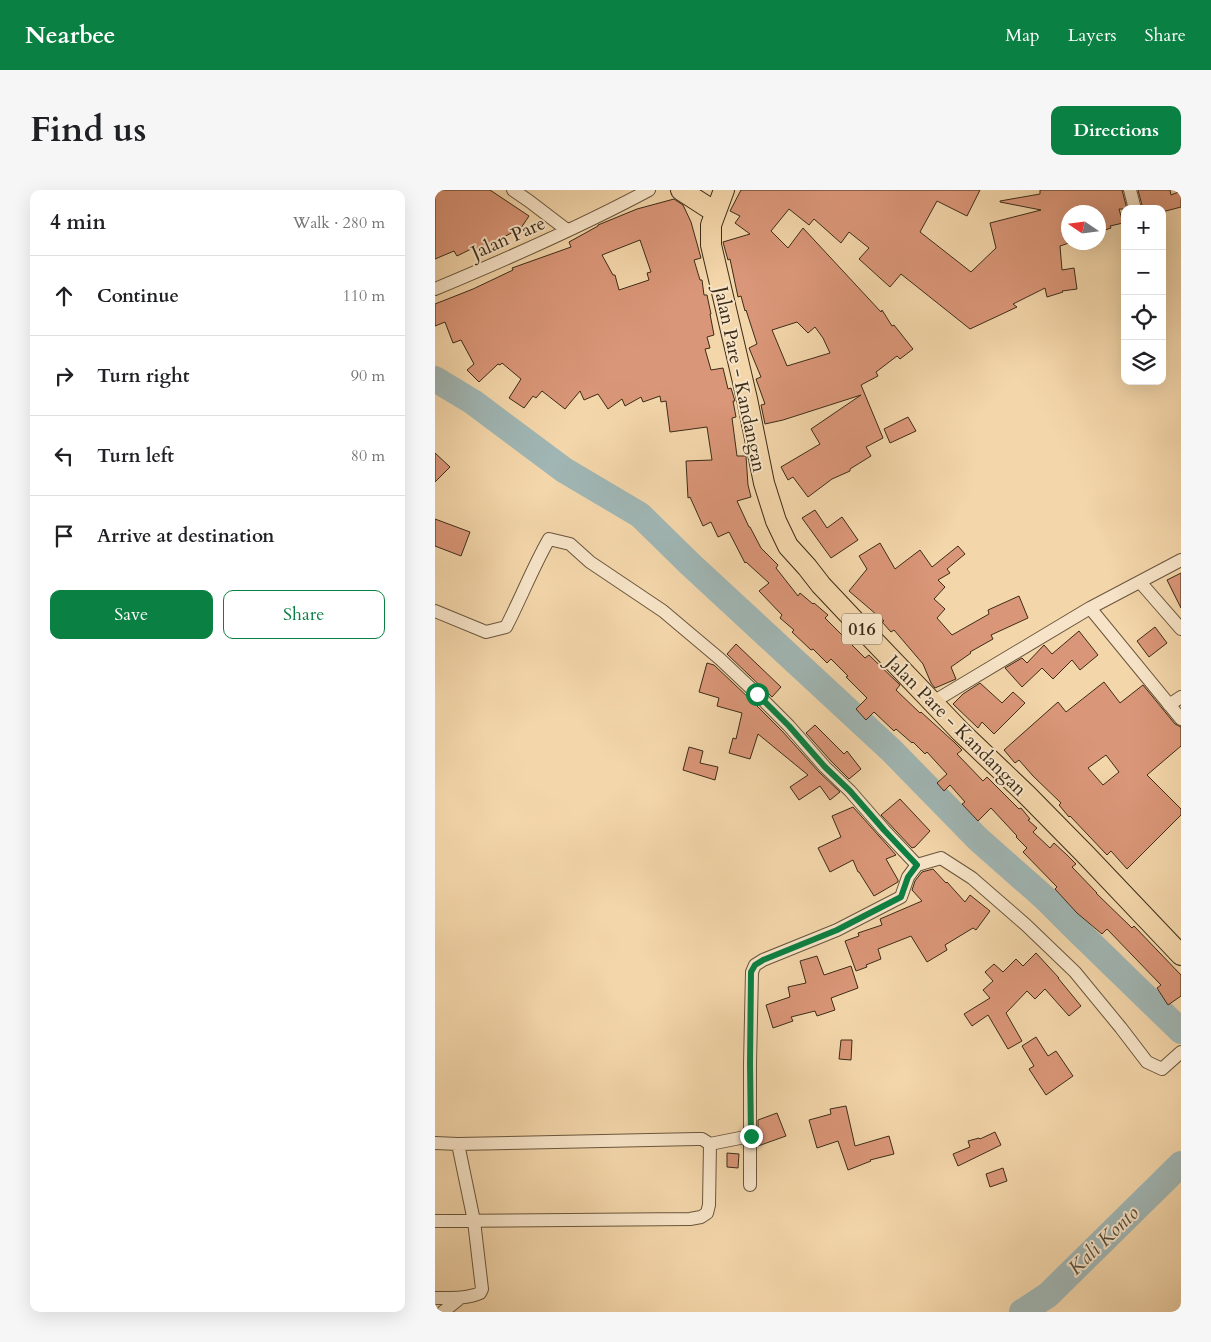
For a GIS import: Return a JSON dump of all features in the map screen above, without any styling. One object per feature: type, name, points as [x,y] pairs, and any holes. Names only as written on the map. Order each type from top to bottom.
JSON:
[{"type":"main road","points":[[681,190],[715,212]]},
{"type":"main road","name":"Jalan Pare - Kandangan","points":[[724,190],[711,225],[711,245],[741,372],[764,483],[776,521],[788,546],[821,585],[961,732],[1027,795],[1180,952]]},
{"type":"street","points":[[513,190],[567,230]]},
{"type":"street","name":"Jalan Pare","points":[[435,289],[493,265],[649,190]]},
{"type":"street","points":[[1130,190],[1134,205]]},
{"type":"street","points":[[435,611],[486,632],[506,627],[536,562],[549,539],[570,544],[590,562],[663,611],[720,659],[789,726],[917,865]]},
{"type":"street","points":[[933,702],[1090,608],[1181,560]]},
{"type":"street","points":[[1141,582],[1181,629]]},
{"type":"street","points":[[1090,608],[1181,719]]},
{"type":"street","points":[[1169,705],[1181,697]]},
{"type":"street","points":[[750,1185],[750,1034],[753,968],[763,960],[837,930],[901,897],[908,877],[917,865],[941,858],[972,878],[1008,908],[1075,972],[1147,1062],[1162,1069],[1181,1052]]},
{"type":"street","points":[[435,1143],[702,1139],[710,1144],[751,1136]]},
{"type":"street","points":[[435,1298],[460,1298],[477,1295],[482,1289],[474,1221],[458,1144]]},
{"type":"street","points":[[435,1221],[690,1219],[701,1217],[707,1213],[709,1205],[710,1144]]},
{"type":"street","points":[[443,1312],[460,1298]]},
{"type":"building","points":[[435,190],[490,190],[529,216],[521,228],[475,252],[473,248],[457,256],[454,251],[435,259]]},
{"type":"building","points":[[741,190],[980,190],[967,216],[937,201],[920,232],[971,272],[996,248],[990,223],[1041,210],[1000,201],[1040,194],[1040,190],[1122,190],[1126,205],[1121,205],[1121,209],[1119,209],[1121,223],[1110,226],[1111,228],[1106,230],[1106,205],[1061,205],[1060,246],[1062,270],[1074,268],[1077,289],[1062,291],[1047,297],[1045,288],[1013,304],[1017,307],[970,329],[901,274],[890,287],[859,259],[869,248],[849,232],[841,243],[814,219],[809,225],[789,209],[771,231],[788,248],[803,228],[881,312],[882,310],[892,326],[894,325],[913,349],[900,359],[897,356],[876,372],[878,376],[861,385],[883,438],[866,447],[871,456],[850,469],[850,471],[832,479],[808,497],[793,477],[788,480],[781,467],[820,444],[811,429],[861,395],[765,424],[761,405],[765,404],[756,379],[761,377],[749,348],[757,344],[741,296],[738,297],[730,259],[728,260],[723,242],[750,234],[735,223],[740,216],[730,211]],"holes":[[[797,322],[808,333],[815,327],[830,353],[787,366],[772,330]]]},
{"type":"building","points":[[1138,190],[1170,190],[1171,195],[1181,191],[1181,207],[1166,211],[1166,205],[1142,205]]},
{"type":"building","points":[[674,199],[683,205],[691,222],[701,258],[694,260],[700,280],[702,280],[704,295],[707,295],[714,335],[707,337],[710,348],[705,349],[711,370],[723,368],[728,389],[731,388],[735,401],[733,401],[736,417],[732,418],[737,456],[746,456],[748,485],[751,497],[737,501],[761,548],[778,565],[776,568],[798,596],[800,593],[828,615],[825,618],[865,658],[869,655],[900,685],[896,690],[962,750],[957,754],[983,781],[987,777],[1019,809],[1021,808],[1030,819],[1028,820],[1037,828],[1033,832],[1050,848],[1054,843],[1067,855],[1076,864],[1072,867],[1096,893],[1132,928],[1134,926],[1181,975],[1181,996],[1168,1005],[1157,988],[1161,985],[1107,929],[1102,934],[1077,913],[1055,889],[1057,887],[1023,852],[1027,848],[991,808],[978,821],[962,804],[965,802],[950,785],[944,791],[937,783],[947,774],[927,752],[925,754],[896,729],[894,731],[874,712],[866,720],[856,709],[867,698],[831,659],[827,663],[792,632],[794,630],[780,618],[782,615],[759,591],[769,583],[745,563],[729,532],[718,537],[711,522],[703,526],[690,497],[688,498],[686,461],[712,460],[707,427],[670,432],[666,401],[661,402],[660,396],[643,402],[641,397],[625,406],[622,399],[608,409],[598,394],[584,400],[580,391],[565,409],[542,391],[536,398],[533,396],[524,408],[509,398],[521,379],[502,363],[498,364],[479,382],[467,370],[474,364],[461,340],[453,343],[445,322],[435,326],[435,304],[473,289],[513,270],[512,268],[571,247],[569,242],[598,225],[637,209]],"holes":[[[640,240],[651,272],[647,273],[649,280],[619,290],[615,275],[613,275],[602,255]]]},
{"type":"building","points":[[908,417],[916,431],[890,443],[884,429]]},
{"type":"building","points":[[435,453],[450,467],[435,482]]},
{"type":"building","points":[[815,510],[827,528],[842,517],[858,540],[831,558],[802,518]]},
{"type":"building","points":[[435,519],[470,532],[461,556],[435,546]]},
{"type":"building","points":[[880,543],[895,569],[920,550],[932,567],[958,546],[965,554],[947,569],[950,573],[938,580],[945,587],[934,599],[945,609],[937,618],[952,635],[989,614],[988,610],[1019,596],[1028,618],[991,635],[993,639],[970,652],[951,667],[956,679],[935,688],[923,664],[894,630],[891,632],[882,622],[884,621],[849,591],[867,569],[859,556]]},
{"type":"building","points":[[1181,573],[1181,608],[1167,580]]},
{"type":"building","points":[[1155,627],[1167,643],[1149,657],[1137,641]]},
{"type":"building","points":[[1079,631],[1098,655],[1080,670],[1072,660],[1053,679],[1042,668],[1022,687],[1005,668],[1022,658],[1027,663],[1044,645],[1052,654]]},
{"type":"building","points":[[736,644],[781,687],[772,697],[727,654]]},
{"type":"building","points":[[707,663],[714,665],[751,700],[840,792],[830,800],[820,786],[799,800],[790,787],[808,775],[758,734],[750,759],[729,753],[733,738],[736,739],[742,713],[717,706],[719,698],[699,692]]},
{"type":"building","points":[[1104,682],[1120,703],[1143,685],[1175,724],[1181,727],[1181,746],[1147,775],[1181,809],[1181,815],[1127,869],[1111,851],[1107,855],[1069,817],[1059,805],[1061,803],[1019,760],[1015,763],[1004,750],[1058,702],[1066,712]],"holes":[[[1106,755],[1119,772],[1103,785],[1088,768]]]},
{"type":"building","points":[[980,683],[1002,703],[1013,692],[1025,703],[994,734],[982,722],[978,728],[953,704],[963,694]]},
{"type":"building","points":[[815,725],[844,754],[847,751],[861,769],[849,779],[806,733]]},
{"type":"building","points":[[689,747],[703,751],[700,763],[718,767],[715,780],[683,770]]},
{"type":"building","points":[[900,799],[930,831],[912,848],[881,815]]},
{"type":"building","points":[[853,807],[896,855],[886,859],[898,882],[874,896],[858,872],[853,860],[830,872],[818,848],[841,837],[832,816]]},
{"type":"building","points":[[933,869],[965,902],[970,895],[990,911],[976,930],[973,928],[945,945],[947,950],[927,962],[911,936],[878,949],[881,959],[856,971],[845,941],[859,936],[858,933],[882,925],[880,919],[922,901],[912,890],[915,881],[922,872]]},
{"type":"building","points":[[1036,953],[1081,1006],[1069,1016],[1045,989],[1035,999],[1027,991],[1006,1013],[1022,1041],[1008,1049],[988,1015],[972,1026],[964,1014],[990,998],[983,990],[993,981],[985,972],[994,964],[1003,972],[1016,959],[1023,966]]},
{"type":"building","points":[[817,956],[824,975],[851,966],[858,988],[831,998],[835,1010],[817,1016],[815,1011],[791,1017],[793,1021],[773,1028],[766,1005],[790,997],[788,987],[806,983],[800,961]]},
{"type":"building","points":[[1036,1037],[1048,1056],[1056,1051],[1073,1076],[1046,1095],[1029,1069],[1034,1066],[1022,1046]]},
{"type":"building","points":[[841,1040],[852,1040],[851,1060],[839,1059]]},
{"type":"building","points":[[846,1106],[855,1146],[889,1136],[894,1154],[870,1160],[848,1170],[838,1141],[817,1148],[809,1120],[831,1114],[830,1109]]},
{"type":"building","points":[[777,1113],[786,1136],[758,1146],[758,1120]]},
{"type":"building","points":[[995,1132],[1001,1145],[958,1166],[953,1154],[970,1147],[968,1141],[980,1139]]},
{"type":"building","points":[[727,1153],[739,1154],[738,1168],[727,1167]]},
{"type":"building","points":[[1003,1168],[1007,1181],[990,1187],[986,1174]]},
{"type":"waterway","points":[[435,379],[473,402],[564,470],[640,515],[690,564],[892,751],[978,839],[1046,899],[1181,1031]]},
{"type":"waterway","name":"Kali Konto","points":[[1022,1312],[1048,1295],[1181,1164]]},
{"type":"route","points":[[751,1136],[751,972],[753,968],[763,960],[837,930],[901,897],[908,877],[917,865],[850,791],[757,694]]}]
